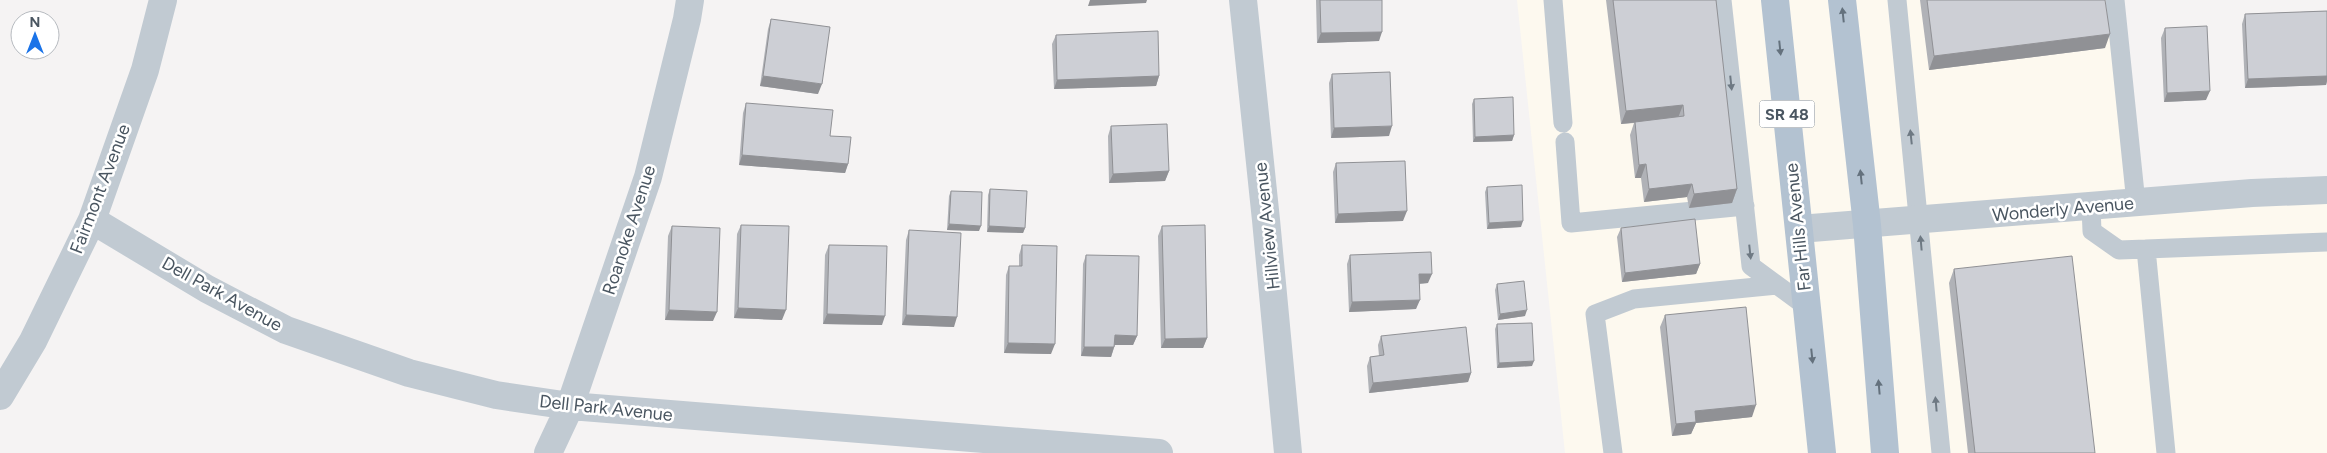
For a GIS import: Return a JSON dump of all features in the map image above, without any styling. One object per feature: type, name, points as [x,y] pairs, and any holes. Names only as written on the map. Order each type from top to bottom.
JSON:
[{"type":"main road","name":"Far Hills Avenue","points":[[1775,0],[1822,453]]},
{"type":"main road","points":[[1842,0],[1866,225],[1885,453]]},
{"type":"street","name":"Fairmont Avenue","points":[[0,396],[33,341],[92,220],[145,70],[164,0]]},
{"type":"street","name":"Roanoke Avenue","points":[[548,453],[570,406],[648,176],[690,0]]},
{"type":"street","name":"Hillview Avenue","points":[[1243,0],[1288,453]]},
{"type":"street","name":"Wonderly Avenue","points":[[1799,229],[2327,190]]},
{"type":"street","name":"Dell Park Avenue","points":[[92,220],[207,289],[286,330],[409,373],[496,394],[570,406],[1160,453]]},
{"type":"lane","points":[[1552,0],[1563,123]]},
{"type":"lane","points":[[1722,0],[1751,266],[1807,307]]},
{"type":"lane","points":[[1897,0],[1941,453]]},
{"type":"lane","points":[[2115,0],[2136,203]]},
{"type":"lane","points":[[1565,142],[1571,223],[1745,206]]},
{"type":"lane","points":[[2091,207],[2092,231],[2119,250],[2327,242]]},
{"type":"lane","points":[[2146,249],[2166,453]]},
{"type":"lane","points":[[1613,453],[1595,314],[1634,299],[1777,285]]},
{"type":"shaded area","points":[[1517,0],[2119,0],[2136,203],[2327,191],[2327,453],[1565,453]]},
{"type":"building","points":[[1320,0],[1382,0],[1382,32],[1321,33]]},
{"type":"building","points":[[1613,0],[1716,0],[1737,189],[1694,194],[1692,184],[1649,189],[1646,164],[1639,165],[1635,122],[1684,116],[1683,105],[1626,111]]},
{"type":"building","points":[[1927,0],[2105,0],[2110,34],[1934,56]]},
{"type":"building","points":[[2327,11],[2327,76],[2248,79],[2245,14]]},
{"type":"building","points":[[771,19],[830,27],[822,84],[763,76]]},
{"type":"building","points":[[2207,26],[2210,91],[2167,93],[2165,28]]},
{"type":"building","points":[[1158,31],[1159,76],[1057,80],[1056,35]]},
{"type":"building","points":[[1390,72],[1392,126],[1334,128],[1332,74]]},
{"type":"building","points":[[1513,97],[1514,135],[1475,137],[1474,99]]},
{"type":"building","points":[[746,103],[833,110],[830,136],[851,137],[848,164],[742,155]]},
{"type":"building","points":[[1167,124],[1169,171],[1113,174],[1111,126]]},
{"type":"building","points":[[1405,161],[1407,211],[1338,214],[1336,163]]},
{"type":"building","points":[[1522,185],[1523,221],[1489,223],[1487,187]]},
{"type":"building","points":[[990,189],[1027,191],[1025,228],[989,226]]},
{"type":"building","points":[[951,191],[982,192],[981,226],[949,224]]},
{"type":"building","points":[[1695,219],[1700,264],[1625,273],[1621,228]]},
{"type":"building","points":[[741,225],[789,226],[786,310],[738,308]]},
{"type":"building","points":[[1205,225],[1207,338],[1165,339],[1162,226]]},
{"type":"building","points":[[672,226],[720,228],[717,312],[669,310]]},
{"type":"building","points":[[909,230],[961,233],[957,317],[906,315]]},
{"type":"building","points":[[829,245],[887,246],[885,316],[827,314]]},
{"type":"building","points":[[1022,245],[1057,246],[1055,344],[1008,343],[1009,266],[1022,266]]},
{"type":"building","points":[[1431,252],[1432,274],[1419,274],[1420,300],[1352,302],[1350,255]]},
{"type":"building","points":[[1086,255],[1139,256],[1137,336],[1115,335],[1114,347],[1084,347]]},
{"type":"building","points":[[2072,256],[2095,453],[1975,453],[1954,269]]},
{"type":"building","points":[[1524,281],[1527,310],[1500,314],[1497,284]]},
{"type":"building","points":[[1746,307],[1756,405],[1695,411],[1696,422],[1676,424],[1665,315]]},
{"type":"building","points":[[1532,323],[1534,361],[1499,363],[1497,324]]},
{"type":"building","points":[[1466,327],[1471,373],[1373,383],[1370,357],[1384,355],[1381,336]]}]
